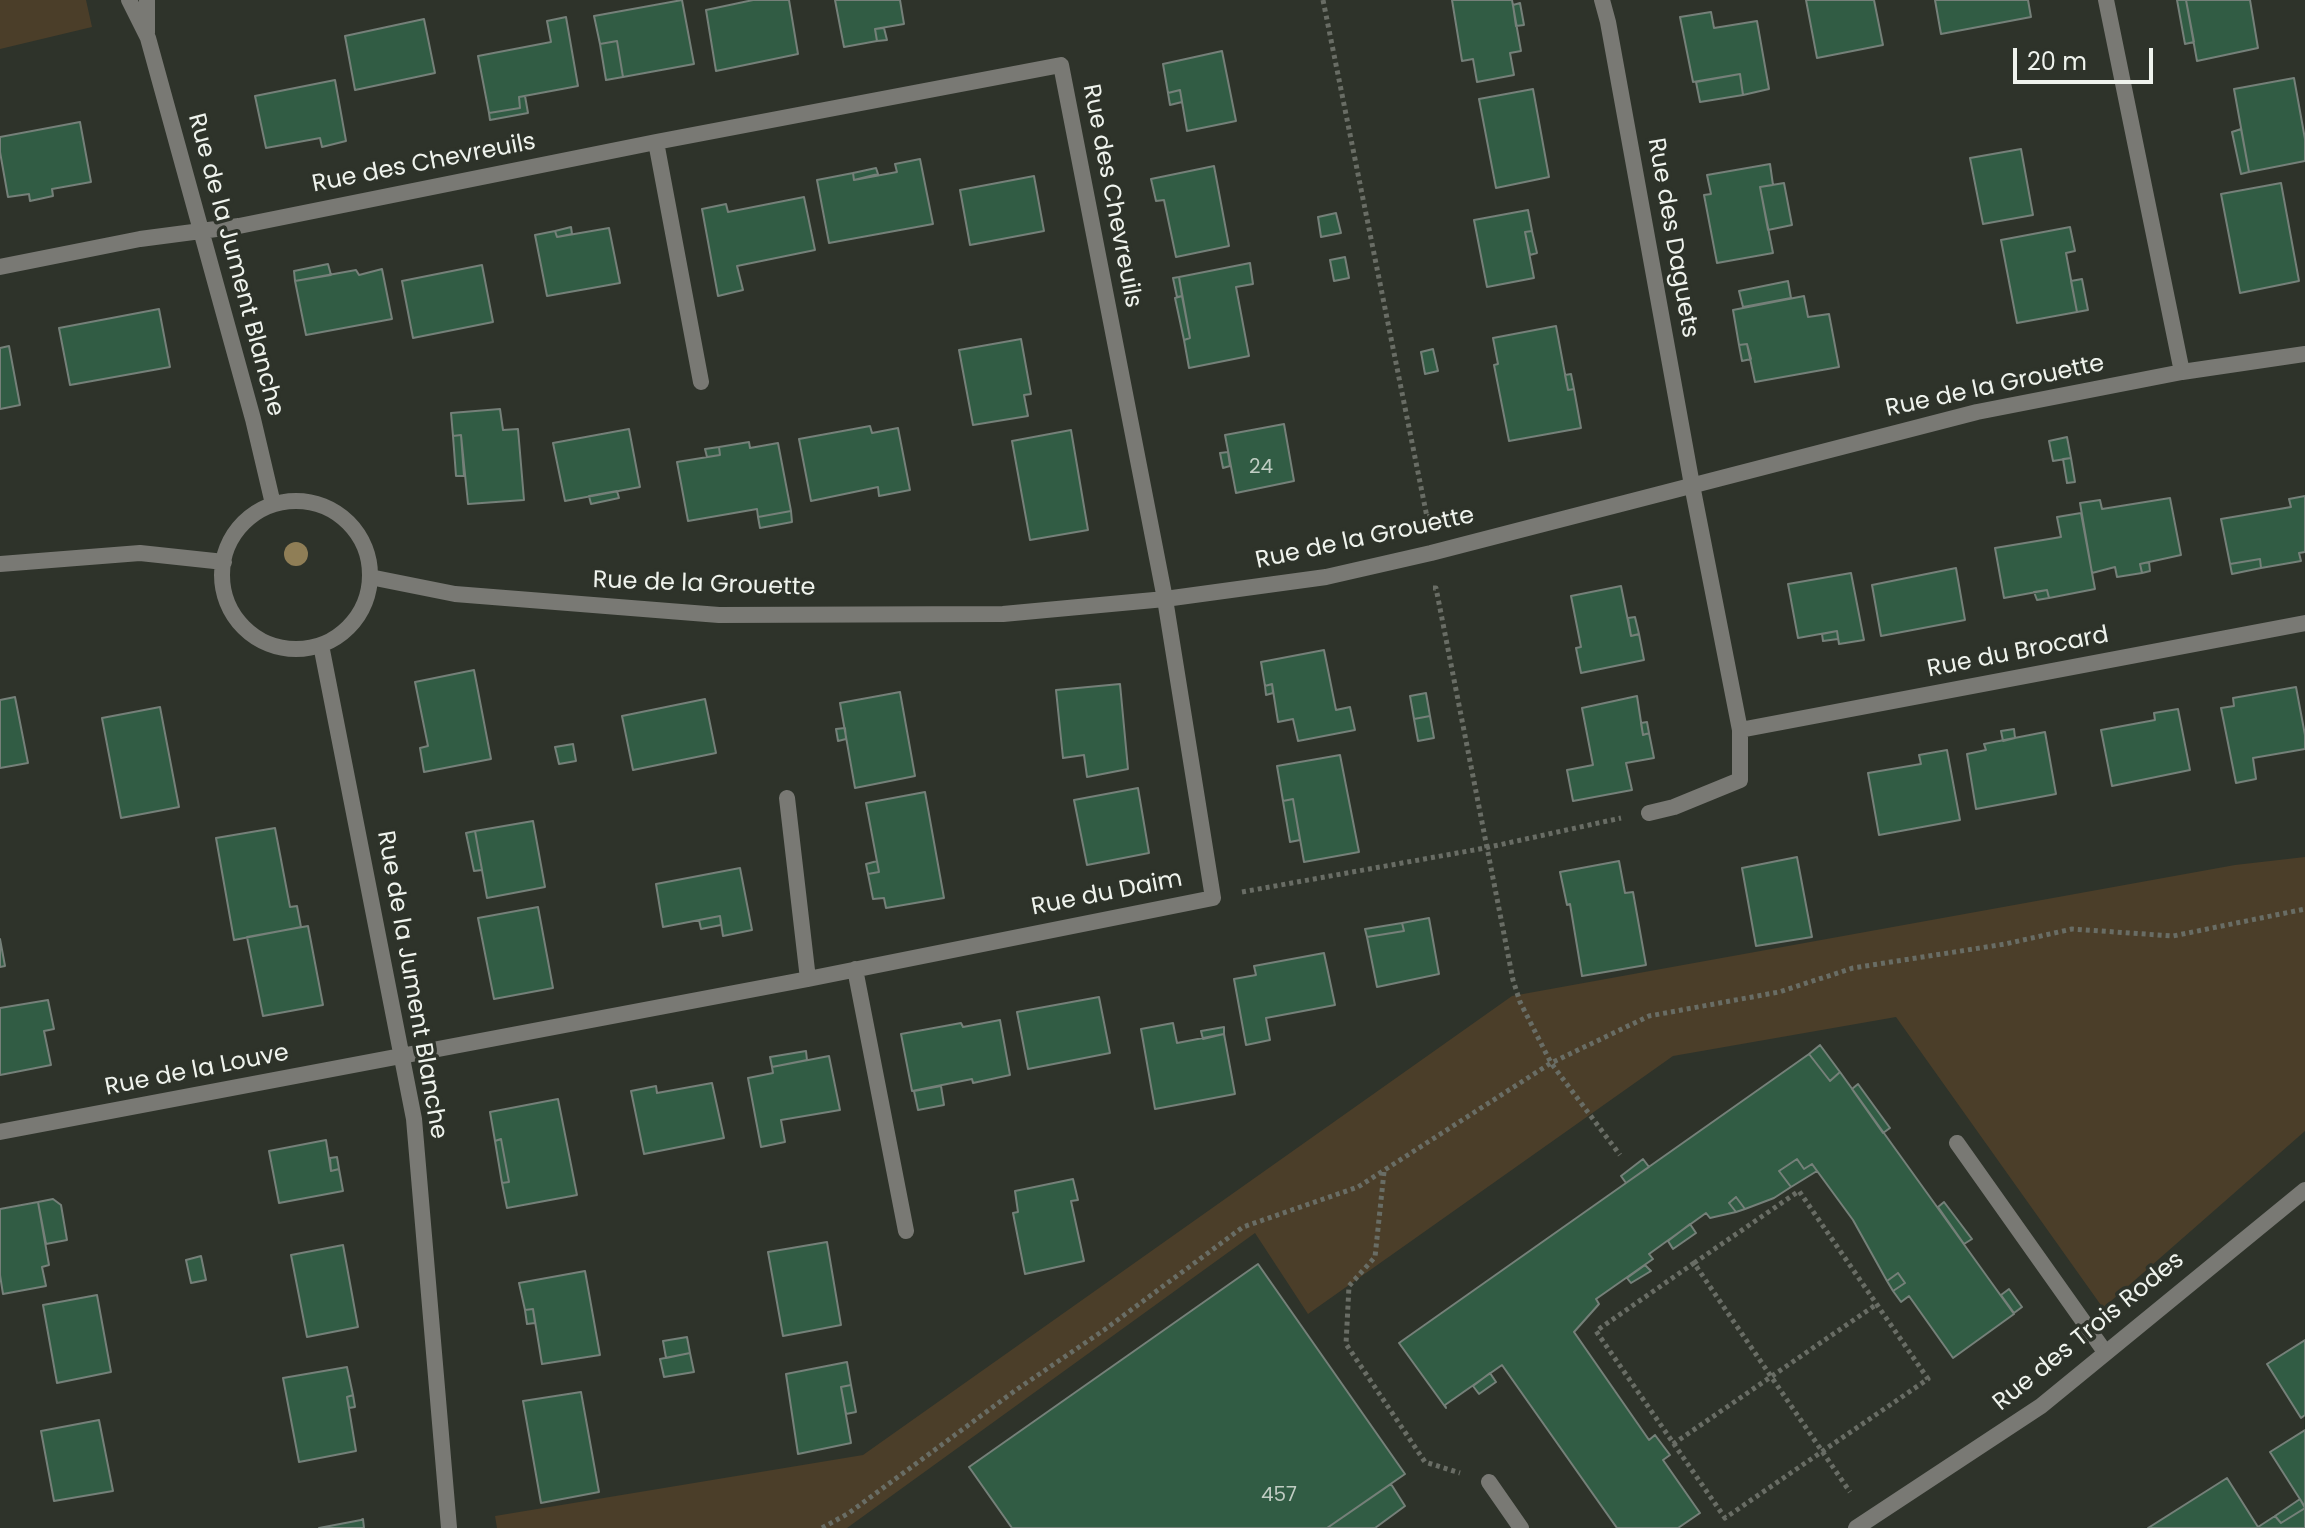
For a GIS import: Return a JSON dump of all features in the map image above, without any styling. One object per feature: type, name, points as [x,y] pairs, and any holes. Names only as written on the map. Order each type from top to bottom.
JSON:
[{"type":"street","name":"Rue de la Jument Blanche","points":[[129,0],[148,38],[253,419],[273,504]]},
{"type":"street","name":"Rue de la Jument Blanche","points":[[147,0],[148,38]]},
{"type":"street","name":"Rue des Daguets","points":[[1602,0],[1740,730],[1740,780],[1674,807]]},
{"type":"street","points":[[2106,0],[2182,372]]},
{"type":"street","name":"Rue des Chevreuils","points":[[0,267],[140,239],[239,226],[1061,65],[1165,599]]},
{"type":"street","points":[[656,142],[701,382]]},
{"type":"street","name":"Rue de la Grouette","points":[[370,577],[455,594],[719,615],[1003,614],[1165,599],[1326,577],[1486,539],[1977,412],[2182,372],[2305,354]]},
{"type":"street","points":[[293,501],[332,510],[348,522],[368,557],[370,577],[367,599],[356,619],[341,635],[321,645],[299,649],[277,647],[257,638],[240,624],[229,605],[223,584],[224,562],[230,543],[240,527],[255,513],[273,504],[293,501]]},
{"type":"street","points":[[0,564],[140,553],[224,562]]},
{"type":"street","name":"Rue du Daim","points":[[402,1056],[1213,898],[1165,599]]},
{"type":"street","name":"Rue du Brocard","points":[[1740,730],[2305,623]]},
{"type":"street","name":"Rue de la Jument Blanche","points":[[321,645],[414,1119],[449,1528]]},
{"type":"street","points":[[787,798],[808,979]]},
{"type":"street","points":[[1649,813],[1674,807]]},
{"type":"street","points":[[855,969],[906,1231]]},
{"type":"street","name":"Rue de la Louve","points":[[0,1132],[402,1056]]},
{"type":"street","points":[[1957,1143],[2105,1352]]},
{"type":"street","name":"Rue des Trois Rodes","points":[[1862,1524],[2041,1406],[2305,1190]]},
{"type":"street","points":[[1489,1482],[1521,1528]]},
{"type":"path","points":[[1323,0],[1427,517],[1437,515]]},
{"type":"path","points":[[1424,590],[1436,588],[1485,848],[1520,1002],[1551,1063],[1620,1155]]},
{"type":"path","points":[[1213,898],[1485,848],[1674,807]]},
{"type":"path","points":[[822,1528],[849,1513],[1243,1227],[1358,1187],[1551,1063],[1649,1016],[1779,992],[1853,968],[2005,944],[2072,929],[2173,936],[2305,909]]},
{"type":"path","points":[[1384,1171],[1375,1257],[1349,1286],[1346,1344],[1425,1462],[1489,1482]]},
{"type":"path","points":[[1799,1191],[1928,1379],[1725,1518],[1596,1331],[1694,1263],[1799,1191]]},
{"type":"path","points":[[1694,1263],[1822,1451],[1862,1524]]},
{"type":"path","points":[[1673,1444],[1877,1304]]},
{"type":"shaded area","points":[[0,0],[86,0],[92,27],[0,49]]},
{"type":"shaded area","points":[[2305,857],[2305,1131],[2103,1308],[1896,1017],[1673,1056],[1308,1314],[1255,1233],[847,1528],[497,1528],[495,1516],[863,1455],[1512,996],[2235,865]]},
{"type":"building","points":[[682,0],[694,64],[623,77],[617,41],[600,44],[594,16]]},
{"type":"building","points":[[753,0],[789,0],[798,54],[716,71],[706,10]]},
{"type":"building","points":[[835,0],[900,0],[904,24],[875,29],[877,41],[844,47]]},
{"type":"building","points":[[1452,0],[1512,0],[1521,51],[1510,53],[1514,75],[1477,82],[1473,59],[1462,61]]},
{"type":"building","points":[[1806,0],[1874,0],[1883,45],[1817,58]]},
{"type":"building","points":[[1935,0],[2028,0],[2031,17],[1941,34]]},
{"type":"building","points":[[2177,0],[2186,0],[2194,42],[2185,44]]},
{"type":"building","points":[[2186,0],[2250,0],[2258,48],[2197,61]]},
{"type":"building","points":[[1520,3],[1524,25],[1516,26],[1513,5]]},
{"type":"building","points":[[1711,12],[1714,28],[1757,21],[1769,89],[1743,95],[1740,74],[1693,82],[1680,17]]},
{"type":"building","points":[[566,17],[578,86],[519,97],[520,108],[489,113],[478,56],[551,42],[547,21]]},
{"type":"building","points":[[424,19],[435,73],[355,90],[345,36]]},
{"type":"building","points":[[884,28],[887,40],[877,41],[875,29]]},
{"type":"building","points":[[617,41],[623,77],[606,80],[600,44]]},
{"type":"building","points":[[1222,51],[1236,121],[1187,131],[1180,90],[1168,93],[1163,64]]},
{"type":"building","points":[[1740,74],[1743,95],[1700,102],[1696,82]]},
{"type":"building","points":[[2294,78],[2305,139],[2305,161],[2249,172],[2234,89]]},
{"type":"building","points":[[335,80],[346,141],[322,147],[320,138],[266,148],[255,96]]},
{"type":"building","points":[[1533,89],[1549,177],[1496,188],[1479,99]]},
{"type":"building","points":[[1180,90],[1182,102],[1170,105],[1168,93]]},
{"type":"building","points":[[525,96],[528,113],[490,120],[489,113],[520,108],[519,97]]},
{"type":"building","points":[[80,122],[91,182],[52,189],[53,196],[30,201],[29,194],[8,197],[0,137]]},
{"type":"building","points":[[2241,129],[2249,172],[2241,174],[2232,132]]},
{"type":"building","points":[[2021,149],[2033,215],[1983,224],[1970,158]]},
{"type":"building","points":[[920,159],[933,224],[829,243],[817,180],[853,173],[854,180],[897,172],[895,164]]},
{"type":"building","points":[[1770,164],[1773,185],[1760,187],[1773,253],[1717,263],[1704,195],[1711,194],[1707,175]]},
{"type":"building","points":[[1214,166],[1229,246],[1176,257],[1164,200],[1156,201],[1151,179]]},
{"type":"building","points":[[876,168],[878,174],[854,180],[853,173]]},
{"type":"building","points":[[1034,176],[1044,231],[970,245],[960,190]]},
{"type":"building","points":[[1784,183],[1792,225],[1768,230],[1760,187]]},
{"type":"building","points":[[2281,183],[2299,281],[2240,293],[2221,194]]},
{"type":"building","points":[[804,197],[815,250],[737,266],[743,290],[718,296],[702,209],[726,204],[728,212]]},
{"type":"building","points":[[1528,210],[1532,231],[1525,232],[1534,278],[1487,287],[1474,220]]},
{"type":"building","points":[[1336,213],[1341,233],[1321,237],[1318,217]]},
{"type":"building","points":[[571,227],[572,234],[557,237],[555,231]]},
{"type":"building","points":[[2070,227],[2075,251],[2066,253],[2077,312],[2017,323],[2001,240]]},
{"type":"building","points":[[609,228],[620,283],[547,296],[535,235],[555,231],[557,237]]},
{"type":"building","points":[[1532,231],[1537,253],[1530,255],[1525,232]]},
{"type":"building","points":[[1345,257],[1349,278],[1334,281],[1330,260]]},
{"type":"building","points":[[1250,263],[1253,284],[1236,287],[1249,356],[1189,368],[1184,340],[1190,338],[1179,277]]},
{"type":"building","points":[[328,264],[331,275],[295,281],[294,271]]},
{"type":"building","points":[[482,265],[493,322],[413,338],[402,281]]},
{"type":"building","points":[[382,269],[392,319],[306,335],[295,281],[356,270],[359,275]]},
{"type":"building","points":[[1179,277],[1182,296],[1177,297],[1173,278]]},
{"type":"building","points":[[2082,279],[2088,310],[2077,312],[2071,281]]},
{"type":"building","points":[[1788,281],[1791,298],[1743,307],[1739,291]]},
{"type":"building","points":[[1182,296],[1190,338],[1184,340],[1175,298]]},
{"type":"building","points":[[1804,296],[1808,317],[1829,314],[1839,367],[1755,382],[1747,344],[1739,345],[1733,310]]},
{"type":"building","points":[[159,309],[170,367],[70,385],[59,328]]},
{"type":"building","points":[[1556,326],[1568,390],[1574,389],[1581,428],[1509,441],[1494,365],[1498,364],[1493,338]]},
{"type":"building","points":[[1021,339],[1031,394],[1024,395],[1028,416],[973,425],[959,350]]},
{"type":"building","points":[[1747,344],[1751,359],[1742,361],[1739,345]]},
{"type":"building","points":[[9,346],[20,405],[0,409],[0,348]]},
{"type":"building","points":[[1433,349],[1438,371],[1425,374],[1421,352]]},
{"type":"building","points":[[1571,374],[1574,389],[1568,390],[1565,375]]},
{"type":"building","points":[[500,409],[503,430],[518,429],[524,500],[468,504],[461,435],[453,436],[451,413]]},
{"type":"building","points":[[1284,424],[1294,481],[1236,493],[1225,435]]},
{"type":"building","points":[[870,426],[872,433],[898,428],[910,490],[879,496],[878,487],[811,501],[799,439]]},
{"type":"building","points":[[629,429],[640,487],[565,501],[553,443]]},
{"type":"building","points":[[1071,430],[1088,530],[1030,540],[1012,441]]},
{"type":"building","points":[[461,435],[464,476],[456,476],[453,436]]},
{"type":"building","points":[[2067,437],[2071,458],[2053,461],[2049,441]]},
{"type":"building","points":[[749,442],[750,448],[778,443],[791,511],[758,517],[757,509],[688,521],[677,462],[720,455],[719,447]]},
{"type":"building","points":[[719,447],[720,455],[707,457],[705,449]]},
{"type":"building","points":[[1228,452],[1230,466],[1223,468],[1220,453]]},
{"type":"building","points":[[2071,458],[2075,482],[2067,483],[2063,459]]},
{"type":"building","points":[[617,491],[619,498],[591,504],[589,496]]},
{"type":"building","points":[[2305,496],[2305,552],[2299,553],[2301,561],[2261,568],[2260,559],[2230,564],[2221,519],[2291,507],[2289,499]]},
{"type":"building","points":[[2170,498],[2181,555],[2140,564],[2142,573],[2117,577],[2115,567],[2092,573],[2080,503],[2100,500],[2102,509]]},
{"type":"building","points":[[791,511],[792,522],[760,528],[758,517]]},
{"type":"building","points":[[2081,513],[2095,589],[2049,598],[2047,590],[2004,598],[1995,548],[2061,537],[2057,517]]},
{"type":"building","points":[[2260,559],[2261,568],[2232,574],[2230,564]]},
{"type":"building","points":[[2149,562],[2150,571],[2142,573],[2140,564]]},
{"type":"building","points":[[1956,568],[1965,620],[1881,636],[1872,585]]},
{"type":"building","points":[[1851,573],[1864,640],[1839,644],[1837,631],[1798,638],[1788,584]]},
{"type":"building","points":[[1621,586],[1631,636],[1639,634],[1644,660],[1581,673],[1576,648],[1581,647],[1571,596]]},
{"type":"building","points":[[2047,590],[2049,598],[2037,600],[2034,592]]},
{"type":"building","points":[[1635,617],[1639,634],[1631,636],[1628,618]]},
{"type":"building","points":[[1837,631],[1838,639],[1823,641],[1822,634]]},
{"type":"building","points":[[1324,650],[1336,710],[1350,707],[1355,730],[1298,741],[1293,719],[1278,722],[1272,684],[1265,686],[1261,662]]},
{"type":"building","points":[[474,670],[491,759],[424,772],[420,748],[428,746],[415,682]]},
{"type":"building","points":[[1120,684],[1128,769],[1087,777],[1084,755],[1063,758],[1056,690]]},
{"type":"building","points":[[1272,684],[1273,693],[1266,695],[1265,686]]},
{"type":"building","points":[[2296,687],[2305,749],[2253,758],[2256,779],[2236,783],[2221,708],[2234,706],[2233,698]]},
{"type":"building","points":[[900,692],[915,776],[855,788],[840,703]]},
{"type":"building","points":[[1426,693],[1430,716],[1414,719],[1410,696]]},
{"type":"building","points":[[1637,696],[1643,735],[1649,733],[1654,758],[1626,763],[1632,790],[1573,801],[1567,770],[1593,765],[1582,708]]},
{"type":"building","points":[[15,697],[28,763],[0,768],[0,700]]},
{"type":"building","points":[[705,699],[716,753],[633,770],[622,716]]},
{"type":"building","points":[[160,707],[179,807],[121,818],[102,718]]},
{"type":"building","points":[[2178,709],[2190,770],[2112,786],[2101,730],[2155,720],[2154,713]]},
{"type":"building","points":[[1430,716],[1434,738],[1418,741],[1414,719]]},
{"type":"building","points":[[1647,722],[1649,733],[1643,735],[1641,723]]},
{"type":"building","points":[[845,728],[846,739],[838,741],[836,729]]},
{"type":"building","points":[[2014,729],[2015,738],[2003,741],[2001,731]]},
{"type":"building","points":[[2045,732],[2056,794],[1976,809],[1967,754],[1986,750],[1984,744]]},
{"type":"building","points":[[573,744],[576,761],[559,764],[555,747]]},
{"type":"building","points":[[1947,750],[1960,820],[1879,835],[1868,773],[1921,764],[1919,755]]},
{"type":"building","points":[[1340,755],[1359,852],[1304,862],[1293,799],[1283,801],[1277,766]]},
{"type":"building","points":[[1138,788],[1149,853],[1087,865],[1074,800]]},
{"type":"building","points":[[925,792],[944,898],[886,908],[884,898],[873,899],[868,874],[879,872],[866,803]]},
{"type":"building","points":[[1293,799],[1300,840],[1290,842],[1283,801]]},
{"type":"building","points":[[533,821],[545,887],[487,898],[475,831]]},
{"type":"building","points":[[275,828],[290,907],[297,906],[301,927],[234,940],[216,838]]},
{"type":"building","points":[[475,831],[482,870],[474,871],[466,833]]},
{"type":"building","points":[[1797,857],[1812,937],[1756,946],[1742,868]]},
{"type":"building","points":[[877,861],[879,872],[868,874],[866,864]]},
{"type":"building","points":[[1619,861],[1625,893],[1633,892],[1646,965],[1582,976],[1570,904],[1567,905],[1560,872]]},
{"type":"building","points":[[740,868],[752,930],[723,936],[720,916],[663,927],[656,884]]},
{"type":"building","points":[[538,907],[553,988],[494,999],[478,918]]},
{"type":"building","points":[[720,916],[721,925],[701,929],[699,920]]},
{"type":"building","points":[[1429,918],[1439,974],[1377,987],[1367,937],[1404,931],[1402,923]]},
{"type":"building","points":[[1402,923],[1404,931],[1367,937],[1365,929]]},
{"type":"building","points":[[308,926],[323,1005],[263,1016],[247,937]]},
{"type":"building","points":[[0,939],[5,966],[0,967]]},
{"type":"building","points":[[1324,953],[1335,1005],[1266,1018],[1270,1040],[1246,1045],[1234,979],[1256,975],[1254,966]]},
{"type":"building","points":[[1099,997],[1110,1053],[1028,1069],[1017,1012]]},
{"type":"building","points":[[48,1000],[54,1029],[44,1031],[51,1065],[0,1075],[0,1008]]},
{"type":"building","points":[[1000,1020],[1010,1075],[912,1091],[901,1034],[961,1023],[963,1027]]},
{"type":"building","points":[[1173,1023],[1177,1043],[1224,1034],[1235,1094],[1155,1109],[1141,1029]]},
{"type":"building","points":[[1224,1027],[1224,1034],[1203,1039],[1201,1031]]},
{"type":"building","points":[[1820,1045],[1840,1072],[1830,1081],[1809,1054]]},
{"type":"building","points":[[806,1051],[807,1060],[772,1067],[770,1057]]},
{"type":"building","points":[[1809,1054],[1830,1081],[1840,1072],[2014,1314],[1953,1358],[1909,1296],[1901,1302],[1893,1291],[1905,1283],[1898,1273],[1887,1281],[1853,1220],[1812,1164],[1804,1169],[1797,1159],[1779,1171],[1791,1187],[1774,1198],[1745,1209],[1736,1197],[1729,1203],[1736,1212],[1710,1218],[1706,1213],[1649,1254],[1653,1259],[1596,1299],[1599,1304],[1574,1332],[1649,1440],[1655,1435],[1670,1455],[1663,1460],[1700,1513],[1678,1528],[1617,1528],[1502,1365],[1445,1405],[1446,1408],[1399,1343]]},
{"type":"building","points":[[829,1056],[840,1110],[781,1120],[785,1142],[761,1147],[748,1078],[773,1073],[772,1067]]},
{"type":"building","points":[[712,1083],[724,1138],[644,1154],[631,1091],[656,1086],[657,1093]]},
{"type":"building","points":[[1858,1084],[1890,1128],[1883,1133],[1852,1089]]},
{"type":"building","points":[[941,1086],[944,1105],[918,1110],[914,1091]]},
{"type":"building","points":[[558,1099],[577,1195],[507,1208],[502,1183],[509,1182],[501,1139],[495,1141],[490,1112]]},
{"type":"building","points":[[501,1139],[509,1182],[502,1183],[495,1141]]},
{"type":"building","points":[[326,1140],[331,1171],[339,1169],[343,1191],[279,1203],[269,1151]]},
{"type":"building","points":[[337,1157],[339,1169],[331,1171],[330,1158]]},
{"type":"building","points":[[1643,1159],[1649,1167],[1626,1183],[1621,1176]]},
{"type":"building","points":[[1797,1159],[1804,1169],[1812,1164],[1817,1171],[1791,1187],[1779,1171]]},
{"type":"building","points":[[1073,1179],[1078,1200],[1071,1201],[1084,1261],[1025,1274],[1013,1213],[1018,1212],[1015,1191]]},
{"type":"building","points":[[1736,1197],[1745,1209],[1736,1212],[1729,1203]]},
{"type":"building","points":[[53,1199],[61,1205],[67,1240],[46,1244],[38,1202]]},
{"type":"building","points":[[38,1202],[49,1265],[42,1267],[46,1286],[3,1294],[0,1209]]},
{"type":"building","points":[[1944,1202],[1972,1239],[1964,1244],[1938,1207]]},
{"type":"building","points":[[1690,1224],[1696,1233],[1673,1249],[1668,1241]]},
{"type":"building","points":[[827,1242],[841,1325],[783,1336],[768,1252]]},
{"type":"building","points":[[343,1245],[358,1327],[307,1337],[291,1255]]},
{"type":"building","points":[[201,1256],[206,1280],[191,1283],[186,1260]]},
{"type":"building","points":[[1258,1264],[1405,1474],[1327,1528],[1012,1528],[969,1467]]},
{"type":"building","points":[[1645,1265],[1651,1271],[1631,1283],[1627,1278]]},
{"type":"building","points":[[585,1271],[600,1355],[542,1364],[533,1309],[525,1310],[519,1283]]},
{"type":"building","points":[[1898,1273],[1905,1283],[1893,1291],[1887,1281]]},
{"type":"building","points":[[2009,1289],[2022,1307],[2014,1313],[2001,1295]]},
{"type":"building","points":[[97,1295],[111,1372],[57,1383],[43,1305]]},
{"type":"building","points":[[533,1309],[535,1323],[527,1324],[525,1310]]},
{"type":"building","points":[[687,1337],[690,1353],[666,1358],[663,1341]]},
{"type":"building","points":[[2305,1340],[2305,1415],[2301,1418],[2267,1364]]},
{"type":"building","points":[[690,1353],[694,1372],[664,1377],[660,1359]]},
{"type":"building","points":[[847,1362],[851,1385],[841,1387],[851,1443],[798,1454],[786,1374]]},
{"type":"building","points":[[347,1367],[353,1395],[347,1397],[356,1451],[299,1462],[283,1378]]},
{"type":"building","points":[[1490,1373],[1496,1382],[1479,1394],[1473,1386]]},
{"type":"building","points":[[851,1385],[856,1412],[846,1414],[841,1387]]},
{"type":"building","points":[[581,1392],[599,1492],[541,1503],[523,1401]]},
{"type":"building","points":[[353,1395],[355,1407],[349,1408],[347,1397]]},
{"type":"building","points":[[99,1420],[113,1491],[54,1501],[41,1431]]},
{"type":"building","points":[[2305,1430],[2305,1507],[2270,1452]]},
{"type":"building","points":[[2227,1478],[2258,1527],[2275,1516],[2281,1523],[2305,1508],[2305,1528],[2148,1528]]},
{"type":"building","points":[[1391,1484],[1405,1506],[1375,1528],[1327,1528]]},
{"type":"building","points":[[2300,1499],[2305,1508],[2281,1523],[2275,1516]]},
{"type":"building","points":[[361,1520],[364,1528],[319,1528]]}]
